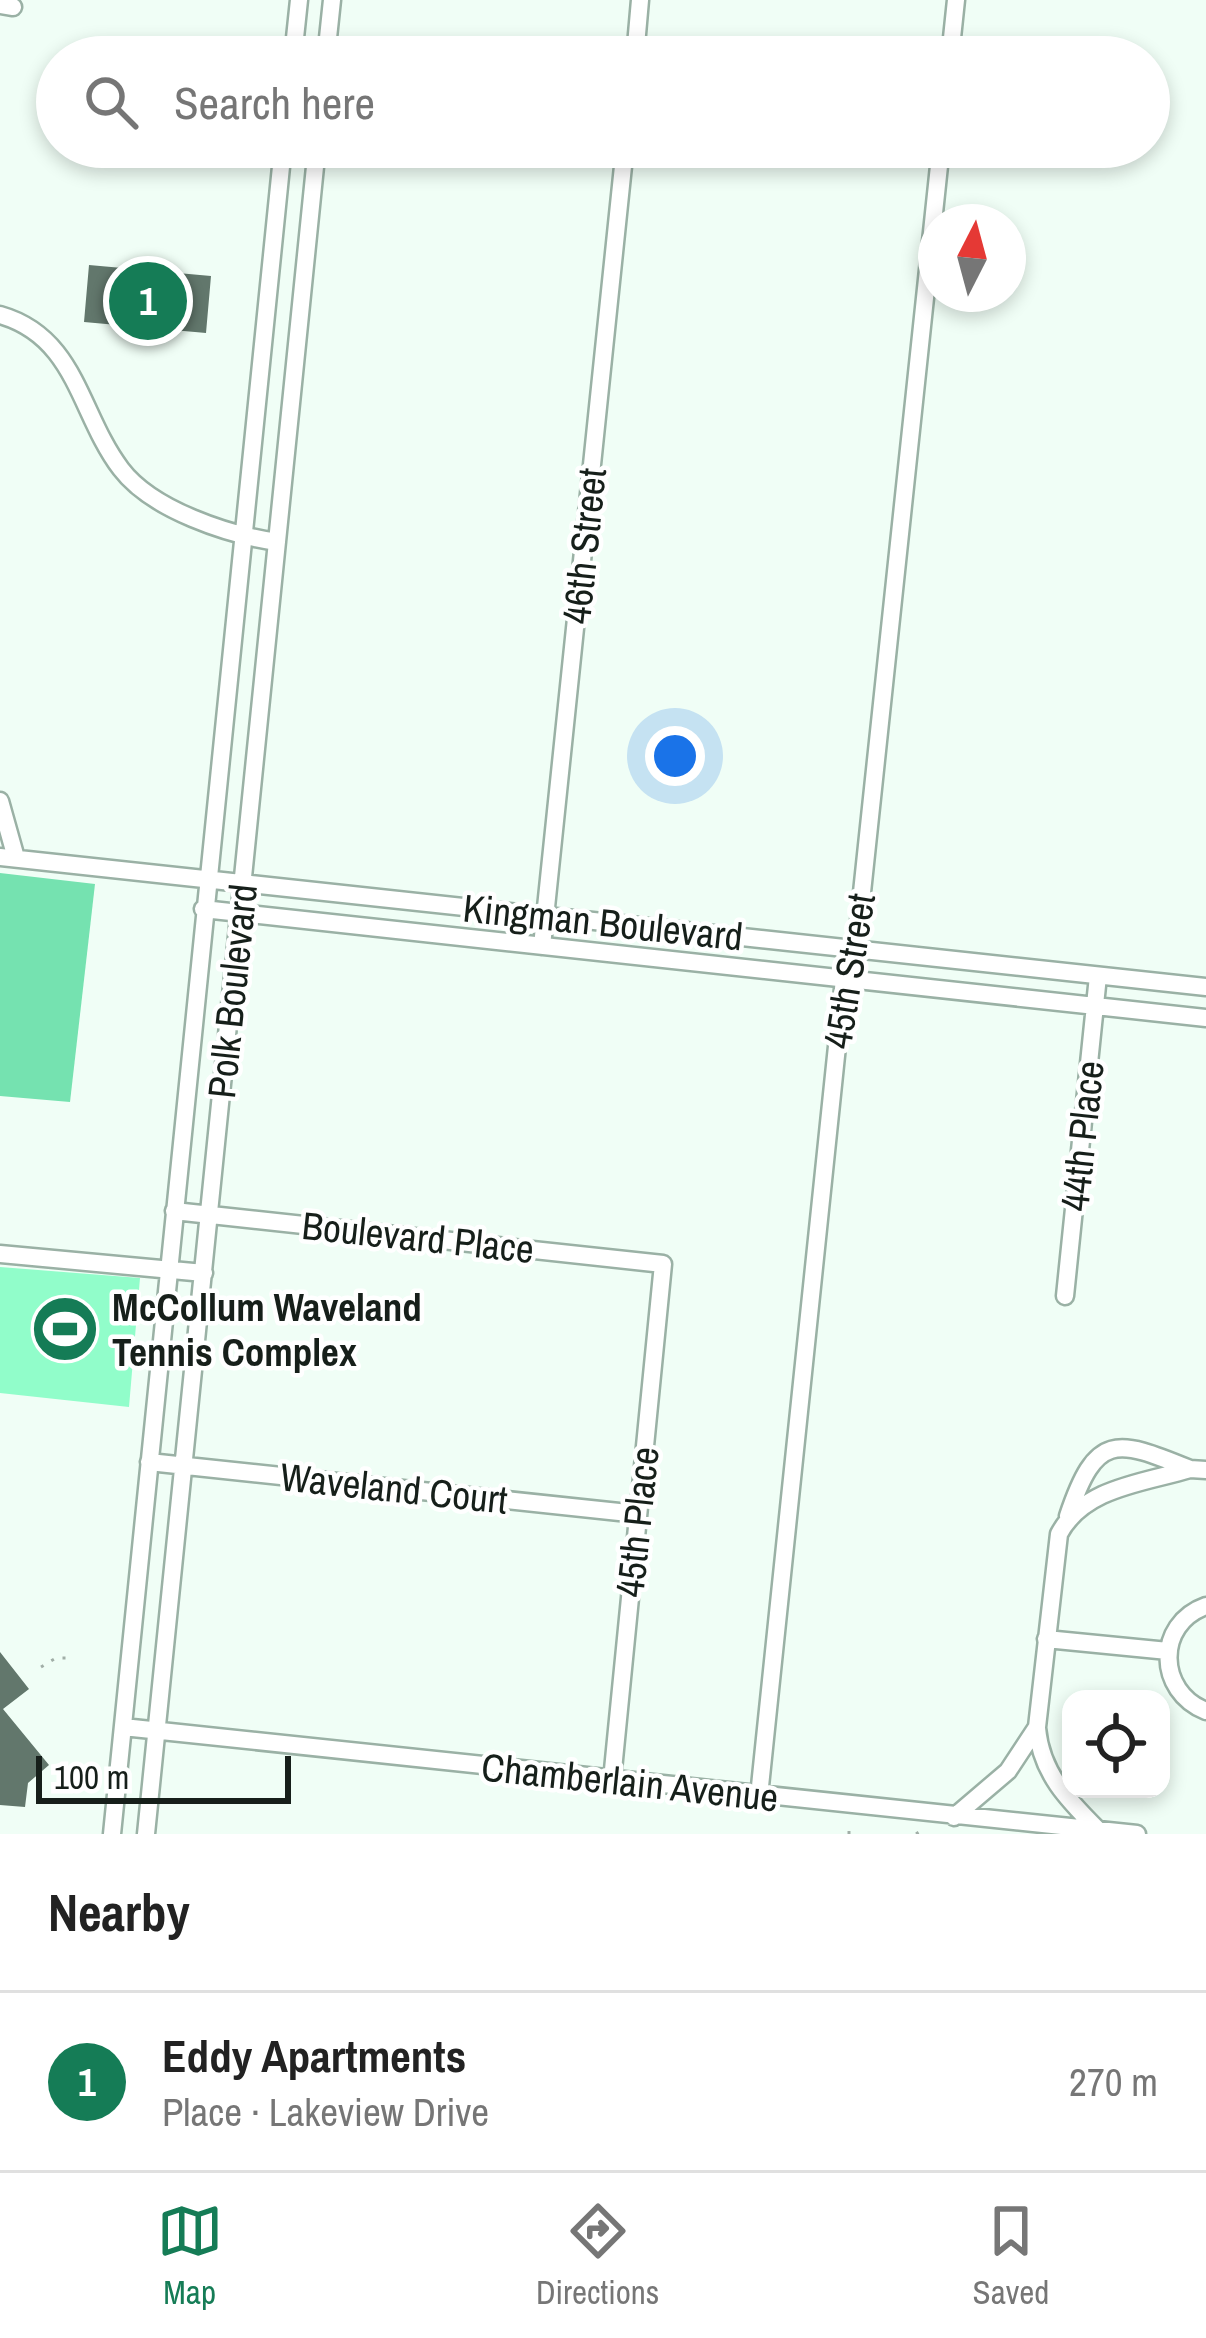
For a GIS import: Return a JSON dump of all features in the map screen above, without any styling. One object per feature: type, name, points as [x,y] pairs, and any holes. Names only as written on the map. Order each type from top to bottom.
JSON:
[{"type":"street","points":[[294,36],[298,0]]},
{"type":"street","points":[[328,36],[332,0]]},
{"type":"street","points":[[636,36],[640,0]]},
{"type":"street","points":[[952,36],[956,0]]},
{"type":"street","name":"Polk Boulevard","points":[[112,1834],[281,168]]},
{"type":"street","name":"Polk Boulevard","points":[[146,1834],[315,168]]},
{"type":"street","name":"46th Street","points":[[542,946],[623,168]]},
{"type":"street","name":"45th Street","points":[[759,1796],[844,979],[856,949],[938,168]]},
{"type":"street","points":[[268,294],[302,297]]},
{"type":"street","points":[[0,315],[34,331],[55,348],[74,374],[109,450],[139,488],[159,502],[242,537],[277,542]]},
{"type":"street","points":[[0,801],[8,857]]},
{"type":"street","name":"Kingman Boulevard","points":[[8,857],[1206,987]]},
{"type":"street","name":"Kingman Boulevard","points":[[203,909],[1206,1018]]},
{"type":"street","name":"44th Place","points":[[1065,1296],[1098,976]]},
{"type":"street","name":"Boulevard Place","points":[[174,1210],[662,1264]]},
{"type":"street","points":[[0,1254],[204,1273]]},
{"type":"street","name":"45th Place","points":[[612,1780],[662,1264]]},
{"type":"street","points":[[1098,1830],[1057,1787],[1046,1766],[1037,1727],[1059,1534],[1082,1474],[1094,1458],[1112,1448],[1132,1447],[1198,1470]]},
{"type":"street","name":"Waveland Court","points":[[149,1462],[638,1514]]},
{"type":"street","points":[[1065,1522],[1089,1499],[1198,1470]]},
{"type":"street","points":[[1206,1606],[1178,1625],[1168,1651],[1171,1678],[1180,1694],[1206,1711]]},
{"type":"street","points":[[1046,1639],[1168,1651]]},
{"type":"street","name":"Chamberlain Avenue","points":[[123,1727],[1137,1834]]},
{"type":"street","points":[[954,1817],[1009,1771],[1037,1727]]},
{"type":"path","points":[[41,1667],[56,1658],[74,1658]]},
{"type":"path","points":[[849,1824],[849,1834]]},
{"type":"green space","points":[[0,873],[95,884],[70,1102],[0,1096]]},
{"type":"green space","name":"McCollum Waveland Tennis Complex","points":[[0,1267],[140,1278],[129,1407],[0,1393]]},
{"type":"building","points":[[89,265],[211,276],[206,333],[84,322]]},
{"type":"building","points":[[0,1652],[29,1689],[3,1709],[49,1765],[28,1783],[25,1807],[0,1805]]},
{"type":"place","name":"Eddy Apartments","points":[[148,301]]},
{"type":"place","name":"McCollum Waveland Tennis Complex","points":[[65,1329]]}]
